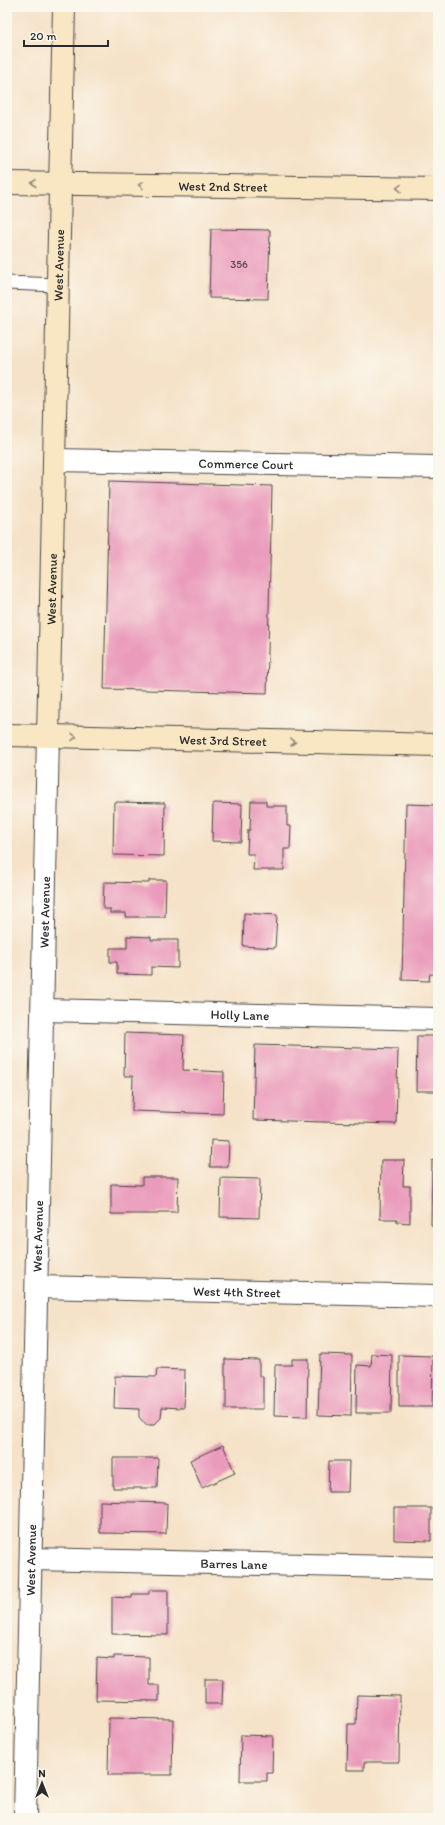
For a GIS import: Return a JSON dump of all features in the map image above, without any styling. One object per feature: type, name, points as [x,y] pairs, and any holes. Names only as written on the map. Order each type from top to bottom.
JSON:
[{"type":"main road","name":"West Avenue","points":[[48,736],[64,7]]},
{"type":"main road","name":"West 2nd Street","points":[[7,183],[438,189]]},
{"type":"main road","name":"West 3rd Street","points":[[7,735],[438,745]]},
{"type":"street","name":"Commerce Court","points":[[54,460],[438,467]]},
{"type":"street","name":"West Avenue","points":[[25,1818],[48,736]]},
{"type":"street","name":"Holly Lane","points":[[43,1010],[438,1019]]},
{"type":"street","name":"West 4th Street","points":[[37,1287],[438,1296]]},
{"type":"street","name":"Barres Lane","points":[[31,1559],[438,1568]]},
{"type":"lane","points":[[7,283],[58,285]]},
{"type":"building","points":[[211,229],[270,230],[268,299],[209,298]]},
{"type":"building","points":[[109,481],[272,486],[267,693],[104,689]]},
{"type":"building","points":[[251,801],[266,801],[266,806],[287,806],[287,826],[291,826],[290,849],[284,849],[284,870],[253,870],[254,854],[247,854]]},
{"type":"building","points":[[114,802],[165,803],[164,856],[113,855]]},
{"type":"building","points":[[213,803],[242,804],[241,842],[212,841]]},
{"type":"building","points":[[406,804],[438,805],[438,974],[430,974],[429,981],[402,980]]},
{"type":"building","points":[[149,880],[166,880],[165,917],[126,917],[126,913],[110,913],[110,909],[103,909],[104,882],[149,883]]},
{"type":"building","points":[[244,913],[277,915],[275,948],[243,946]]},
{"type":"building","points":[[127,936],[151,937],[151,940],[178,940],[178,968],[151,967],[151,975],[117,974],[117,962],[110,962],[110,948],[127,948]]},
{"type":"building","points":[[125,1033],[184,1035],[183,1070],[224,1072],[223,1114],[132,1111],[133,1076],[124,1076]]},
{"type":"building","points":[[417,1036],[438,1036],[438,1091],[416,1091]]},
{"type":"building","points":[[255,1045],[398,1049],[396,1124],[253,1120]]},
{"type":"building","points":[[211,1140],[229,1141],[228,1167],[210,1167]]},
{"type":"building","points":[[381,1160],[404,1160],[403,1186],[410,1186],[410,1223],[397,1222],[397,1219],[380,1219]]},
{"type":"building","points":[[432,1160],[438,1161],[438,1225],[431,1225]]},
{"type":"building","points":[[142,1177],[178,1177],[177,1212],[158,1212],[158,1214],[111,1214],[111,1184],[142,1185]]},
{"type":"building","points":[[221,1178],[260,1179],[259,1218],[220,1217]]},
{"type":"building","points":[[320,1354],[352,1355],[351,1416],[318,1415]]},
{"type":"building","points":[[372,1354],[392,1355],[391,1413],[356,1413],[357,1365],[371,1366]]},
{"type":"building","points":[[399,1355],[433,1356],[432,1407],[399,1407]]},
{"type":"building","points":[[225,1359],[259,1360],[259,1376],[263,1376],[263,1409],[226,1409]]},
{"type":"building","points":[[292,1359],[308,1359],[307,1417],[274,1416],[275,1365],[292,1365]]},
{"type":"building","points":[[157,1369],[185,1370],[184,1408],[162,1407],[161,1418],[154,1425],[146,1425],[139,1417],[139,1409],[114,1408],[115,1376],[156,1377]]},
{"type":"building","points":[[223,1445],[235,1473],[202,1488],[190,1460]]},
{"type":"building","points":[[113,1458],[158,1458],[157,1488],[113,1488]]},
{"type":"building","points":[[329,1461],[349,1461],[348,1492],[328,1492]]},
{"type":"building","points":[[100,1501],[167,1503],[166,1534],[100,1533]]},
{"type":"building","points":[[394,1508],[431,1508],[431,1541],[394,1540]]},
{"type":"building","points":[[149,1590],[168,1590],[168,1635],[112,1634],[112,1597],[132,1598],[132,1594],[149,1594]]},
{"type":"building","points":[[114,1656],[149,1657],[149,1685],[159,1685],[159,1701],[96,1700],[97,1658],[114,1659]]},
{"type":"building","points":[[205,1679],[223,1679],[222,1704],[205,1704]]},
{"type":"building","points":[[357,1695],[400,1696],[399,1762],[364,1762],[364,1770],[347,1770],[348,1724],[356,1724]]},
{"type":"building","points":[[109,1718],[173,1719],[172,1775],[108,1775]]},
{"type":"building","points":[[241,1735],[273,1736],[272,1773],[267,1773],[267,1781],[240,1781]]}]
